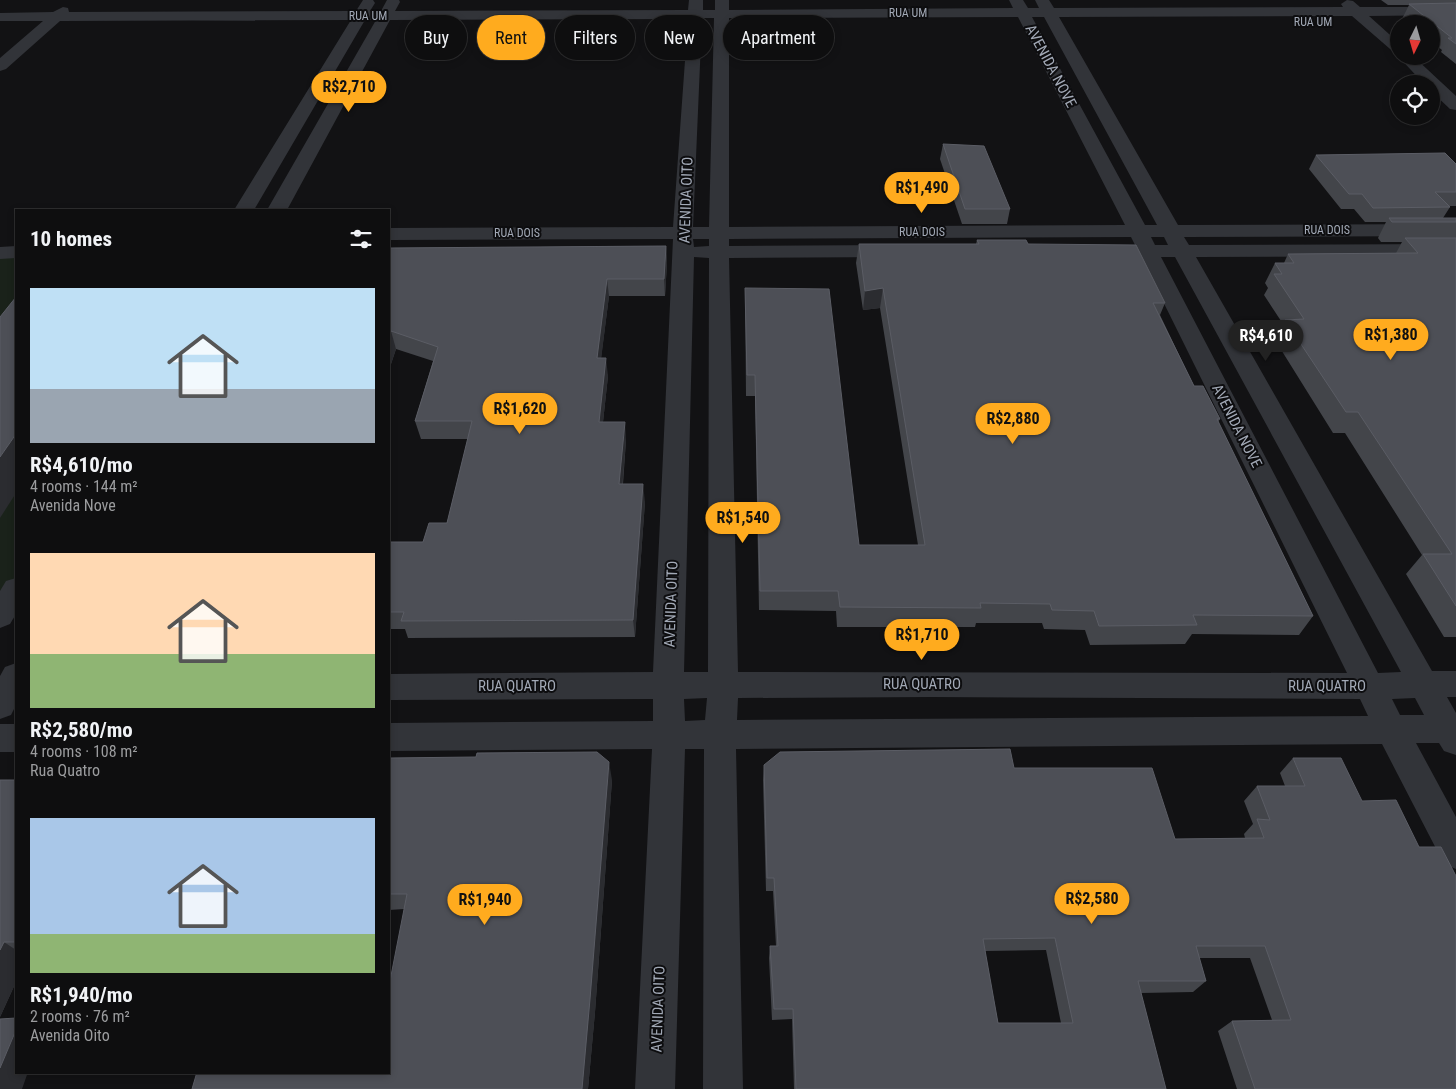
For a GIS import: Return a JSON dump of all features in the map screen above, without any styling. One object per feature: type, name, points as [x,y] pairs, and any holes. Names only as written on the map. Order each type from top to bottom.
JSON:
[{"type":"street","points":[[15,23],[47,0]]},
{"type":"street","points":[[0,66],[75,0]]},
{"type":"street","points":[[245,209],[370,0]]},
{"type":"street","points":[[278,209],[394,0]]},
{"type":"street","points":[[1344,0],[1378,11],[1456,11]]},
{"type":"street","points":[[1361,6],[1368,22],[1390,43]]},
{"type":"street","name":"RUA UM","points":[[0,17],[15,23],[53,20],[383,19],[709,12],[1035,12],[1361,6]]},
{"type":"street","points":[[1378,11],[1390,21]]},
{"type":"street","points":[[709,12],[720,242],[724,685],[720,735],[723,1089]]},
{"type":"street","name":"AVENIDA OITO","points":[[655,1089],[669,736],[668,685],[684,242],[709,12]]},
{"type":"street","name":"RUA UM","points":[[1035,12],[1368,22],[1390,24]]},
{"type":"street","name":"AVENIDA NOVE","points":[[1035,12],[1183,251],[1453,733]]},
{"type":"street","name":"AVENIDA NOVE","points":[[1035,12],[1143,241],[1391,729],[1456,852]]},
{"type":"street","name":"RUA UM","points":[[1440,23],[1456,22]]},
{"type":"street","points":[[1414,65],[1456,105]]},
{"type":"street","name":"RUA DOIS","points":[[1088,251],[1143,241],[1171,231],[1456,230]]},
{"type":"street","points":[[0,234],[15,234]]},
{"type":"street","name":"RUA DOIS","points":[[390,234],[684,242],[1143,241],[1183,251],[1456,250]]},
{"type":"street","name":"RUA DOIS","points":[[390,252],[684,242]]},
{"type":"street","name":"RUA DOIS","points":[[720,242],[919,251]]},
{"type":"street","points":[[0,253],[15,252]]},
{"type":"street","points":[[0,616],[15,591]]},
{"type":"street","name":"RUA QUATRO","points":[[390,687],[668,685],[1369,686],[1456,684]]},
{"type":"street","points":[[390,737],[1391,729],[1453,733]]},
{"type":"street","points":[[0,738],[15,738]]},
{"type":"shaded area","points":[[15,252],[15,591],[0,616],[0,253]]},
{"type":"building","points":[[1456,3],[1456,44],[1448,38],[1452,38],[1440,29],[1440,15],[1423,15],[1409,4]]},
{"type":"building","points":[[943,144],[984,146],[1010,209],[965,209]]},
{"type":"building","points":[[1445,153],[1456,164],[1456,192],[1435,192],[1450,207],[1373,208],[1362,194],[1349,194],[1316,155]]},
{"type":"building","points":[[1389,218],[1456,218],[1456,222],[1392,222]]},
{"type":"building","points":[[1405,238],[1456,238],[1456,606],[1423,554],[1452,554],[1358,412],[1346,412],[1285,320],[1304,319],[1274,274],[1282,274],[1275,263],[1294,263],[1288,254],[1418,253]]},
{"type":"building","points":[[977,240],[1026,240],[1028,244],[1136,245],[1165,303],[1153,303],[1194,386],[1203,386],[1220,419],[1217,419],[1313,616],[1193,615],[1197,625],[1099,626],[1094,611],[1052,610],[1050,604],[980,603],[981,608],[840,607],[838,591],[760,591],[755,375],[747,375],[745,288],[829,289],[859,545],[925,545],[883,288],[865,291],[859,244],[979,244]]},
{"type":"building","points":[[666,246],[664,279],[607,279],[597,358],[606,358],[599,422],[625,422],[619,484],[643,484],[633,620],[401,621],[404,612],[390,612],[390,542],[423,542],[429,523],[447,523],[472,421],[415,421],[438,347],[391,331],[390,334],[390,248]]},
{"type":"building","points":[[15,298],[15,435],[0,457],[0,317]]},
{"type":"building","points":[[1010,749],[1014,768],[1152,768],[1175,839],[1264,838],[1257,819],[1270,820],[1257,786],[1305,786],[1293,758],[1341,758],[1362,801],[1396,800],[1419,847],[1441,847],[1456,876],[1456,1089],[1255,1089],[1232,1021],[1291,1020],[1265,946],[1196,946],[1206,981],[1138,981],[1166,1089],[796,1089],[793,1009],[774,1009],[770,946],[778,946],[774,878],[767,878],[764,765],[780,752]],"holes":[[[1055,938],[1073,1023],[998,1023],[983,939]]]},
{"type":"building","points":[[597,752],[609,762],[582,1089],[192,1089],[196,1074],[390,1074],[390,981],[407,894],[390,894],[390,758],[476,757],[477,753]]},
{"type":"building","points":[[0,780],[15,780],[15,942],[4,942],[0,950]]},
{"type":"building","points":[[15,1018],[15,1032],[0,1068],[0,1019]]}]
